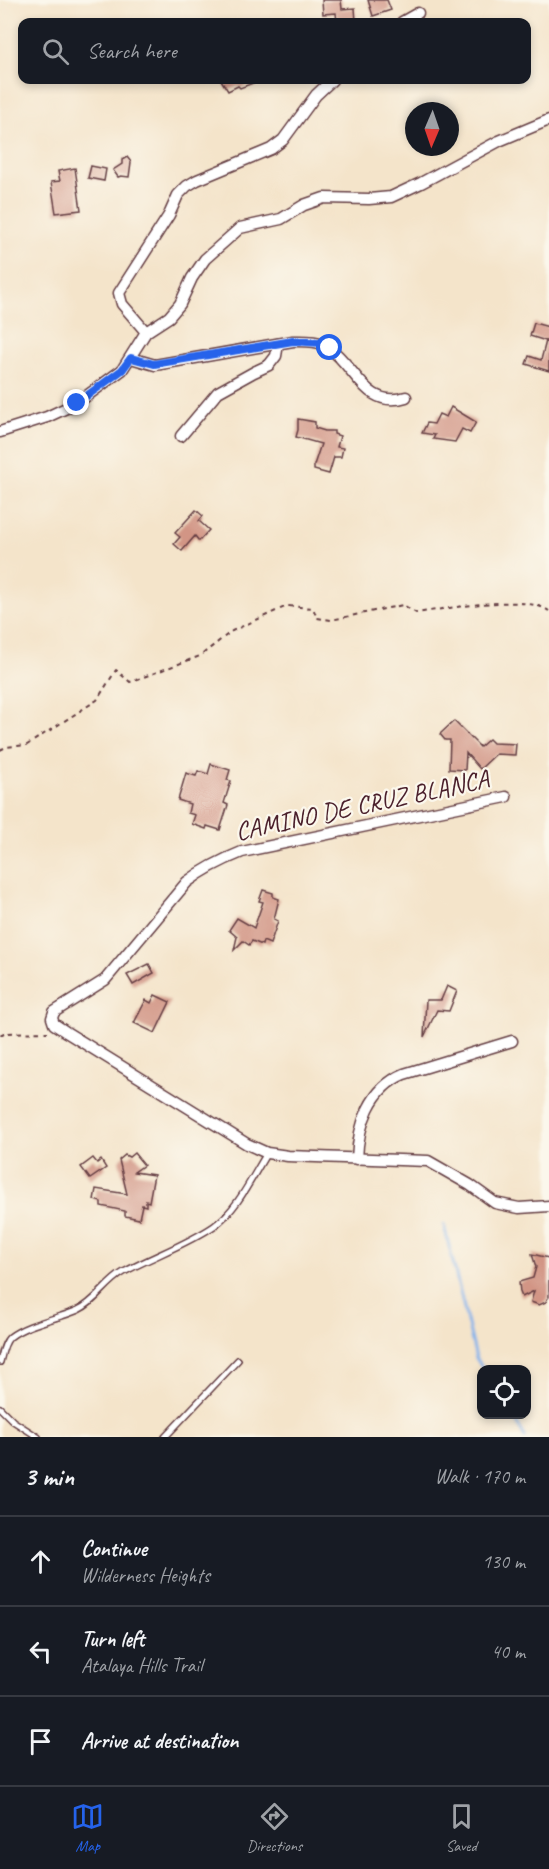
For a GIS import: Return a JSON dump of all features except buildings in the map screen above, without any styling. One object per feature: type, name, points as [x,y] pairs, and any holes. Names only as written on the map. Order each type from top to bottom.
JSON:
[{"type":"street","points":[[409,18],[418,13]]},
{"type":"street","points":[[146,332],[122,304],[118,292],[169,215],[178,195],[197,180],[271,149],[283,140],[316,95],[328,84]]},
{"type":"street","points":[[0,432],[47,417],[77,403],[122,370],[146,332],[169,317],[180,304],[192,278],[205,260],[240,228],[281,219],[304,205],[324,198],[391,197],[499,141],[549,120]]},
{"type":"street","points":[[131,358],[154,364],[293,341],[321,343],[330,348],[373,394],[381,399],[396,400],[406,397]]},
{"type":"street","points":[[181,436],[218,392],[269,365],[276,356],[278,344]]},
{"type":"street","name":"CAMINO DE CRUZ BLANCA","points":[[66,1032],[54,1024],[52,1018],[54,1012],[105,980],[187,882],[202,870],[242,852],[506,797]]},
{"type":"street","points":[[66,1032],[247,1144],[267,1153],[296,1157],[428,1161],[470,1185],[495,1203],[519,1208],[549,1206]]},
{"type":"street","points":[[357,1159],[360,1129],[381,1088],[404,1074],[512,1041]]},
{"type":"lane","points":[[0,1362],[8,1339],[18,1332],[80,1309],[122,1273],[214,1226],[242,1195],[267,1153]]},
{"type":"lane","points":[[165,1437],[238,1360]]},
{"type":"lane","points":[[0,1408],[13,1421],[38,1437]]},
{"type":"path","points":[[0,750],[27,744],[97,700],[116,670],[130,682],[200,656],[232,631],[287,606],[314,608],[317,618],[331,620],[403,605],[416,613],[510,602],[544,607],[549,610]]},
{"type":"path","points":[[0,1035],[4,1033],[66,1032]]},
{"type":"waterway","points":[[444,1225],[476,1358],[481,1365]]},
{"type":"waterway","points":[[515,1419],[525,1437]]},
{"type":"route","points":[[77,403],[122,370],[131,358],[154,364],[293,341],[321,343],[330,348]]}]
